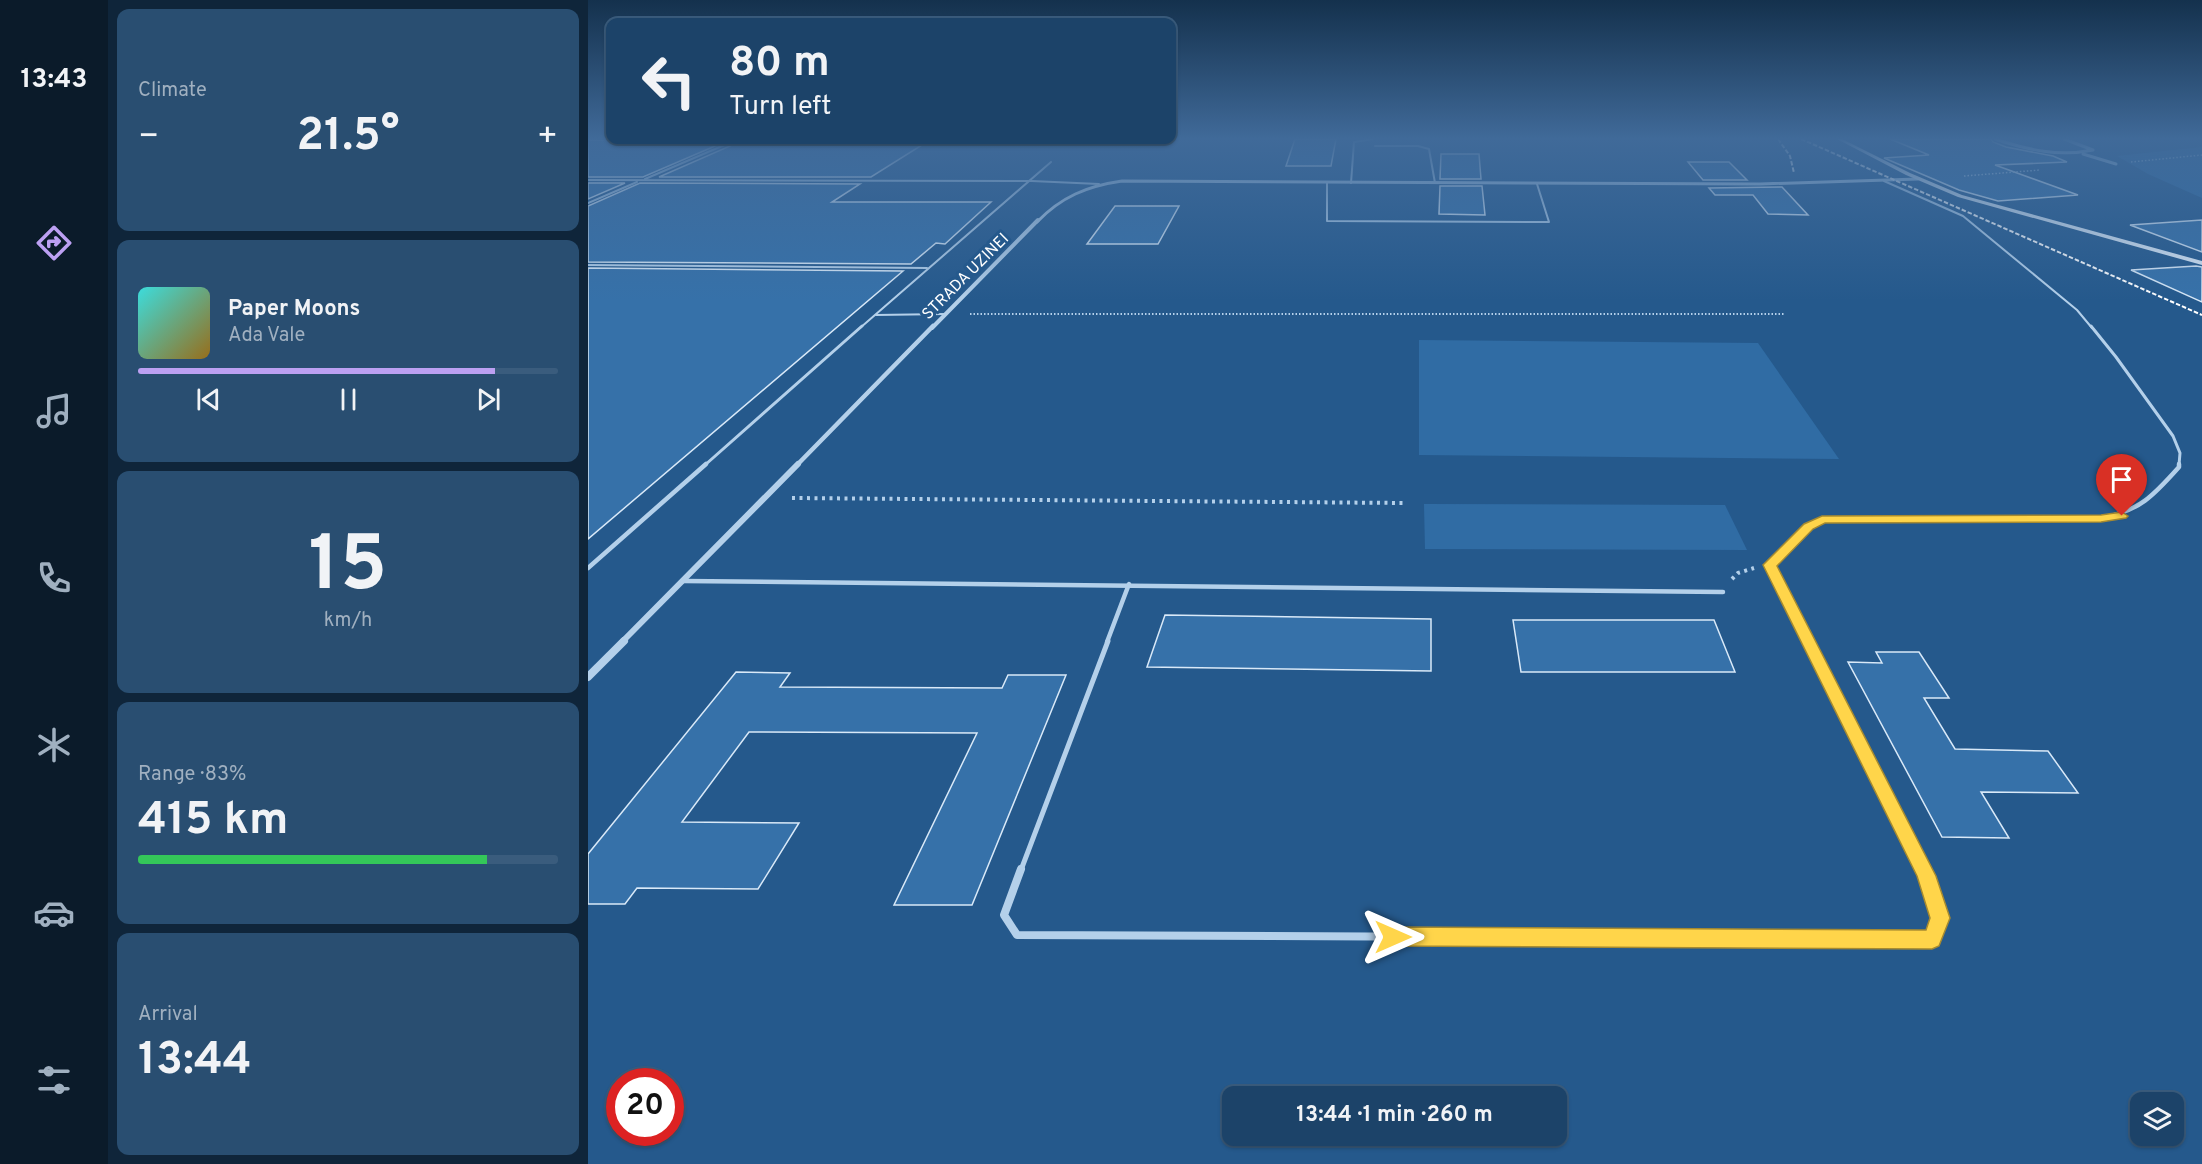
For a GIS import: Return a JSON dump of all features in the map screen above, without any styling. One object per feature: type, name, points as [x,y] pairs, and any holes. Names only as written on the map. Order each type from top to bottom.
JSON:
[{"type":"main road","points":[[1957,193],[1992,206],[2202,263]]},
{"type":"street","name":"STRADA UZINEI","points":[[588,677],[1052,206],[1073,193]]},
{"type":"lane","points":[[588,203],[610,193]]},
{"type":"lane","points":[[588,568],[591,562],[927,268],[1017,193]]},
{"type":"lane","points":[[1328,193],[1327,221],[1549,222],[1540,193]]},
{"type":"lane","points":[[1128,584],[1004,915],[1017,935],[1932,939],[1940,918],[1927,876],[1770,565],[1809,526],[1822,519],[2122,516],[2141,507],[2179,467],[2180,453],[2173,436],[2116,357],[2077,310],[1962,216],[1911,193]]},
{"type":"lane","points":[[588,265],[927,268]]},
{"type":"lane","points":[[876,315],[945,314]]},
{"type":"lane","points":[[683,581],[1723,592]]},
{"type":"path","points":[[945,314],[1784,314]]},
{"type":"path","points":[[764,498],[1403,503]]},
{"type":"path","points":[[1723,592],[1738,573],[1770,565]]},
{"type":"shaded area","points":[[2191,193],[2202,193],[2202,198]]},
{"type":"shaded area","points":[[1419,340],[1758,343],[1839,459],[1419,455]]},
{"type":"shaded area","points":[[1424,504],[1725,505],[1747,550],[1425,549]]},
{"type":"building","points":[[588,193],[601,193],[588,199]]},
{"type":"building","points":[[617,193],[846,193],[832,202],[991,202],[945,244],[936,243],[911,264],[588,262],[588,206]]},
{"type":"building","points":[[1440,193],[1483,193],[1485,215],[1439,214]]},
{"type":"building","points":[[1714,193],[1788,193],[1808,215],[1768,214],[1753,195]]},
{"type":"building","points":[[1971,193],[2078,195],[1998,201]]},
{"type":"building","points":[[1115,206],[1179,206],[1158,244],[1087,244]]},
{"type":"building","points":[[2202,220],[2202,252],[2130,225]]},
{"type":"building","points":[[2202,267],[2202,302],[2131,270]]},
{"type":"building","points":[[588,268],[903,271],[588,539]]},
{"type":"building","points":[[1165,615],[1431,619],[1431,671],[1147,667]]},
{"type":"building","points":[[1513,620],[1714,620],[1735,672],[1521,672]]},
{"type":"building","points":[[1876,652],[1919,652],[1949,698],[1924,698],[1955,749],[2048,751],[2078,793],[1981,792],[2009,838],[1942,837],[1848,662],[1882,663]]},
{"type":"building","points":[[736,672],[790,673],[780,687],[1002,688],[1008,675],[1066,675],[972,905],[894,905],[977,733],[749,732],[682,822],[799,823],[758,889],[637,888],[625,904],[588,904],[588,854]]},
{"type":"railway","points":[[1925,193],[2202,315]]},
{"type":"route","points":[[1393,937],[1932,939],[1940,918],[1927,876],[1770,565],[1809,526],[1822,519],[2122,516]]}]
